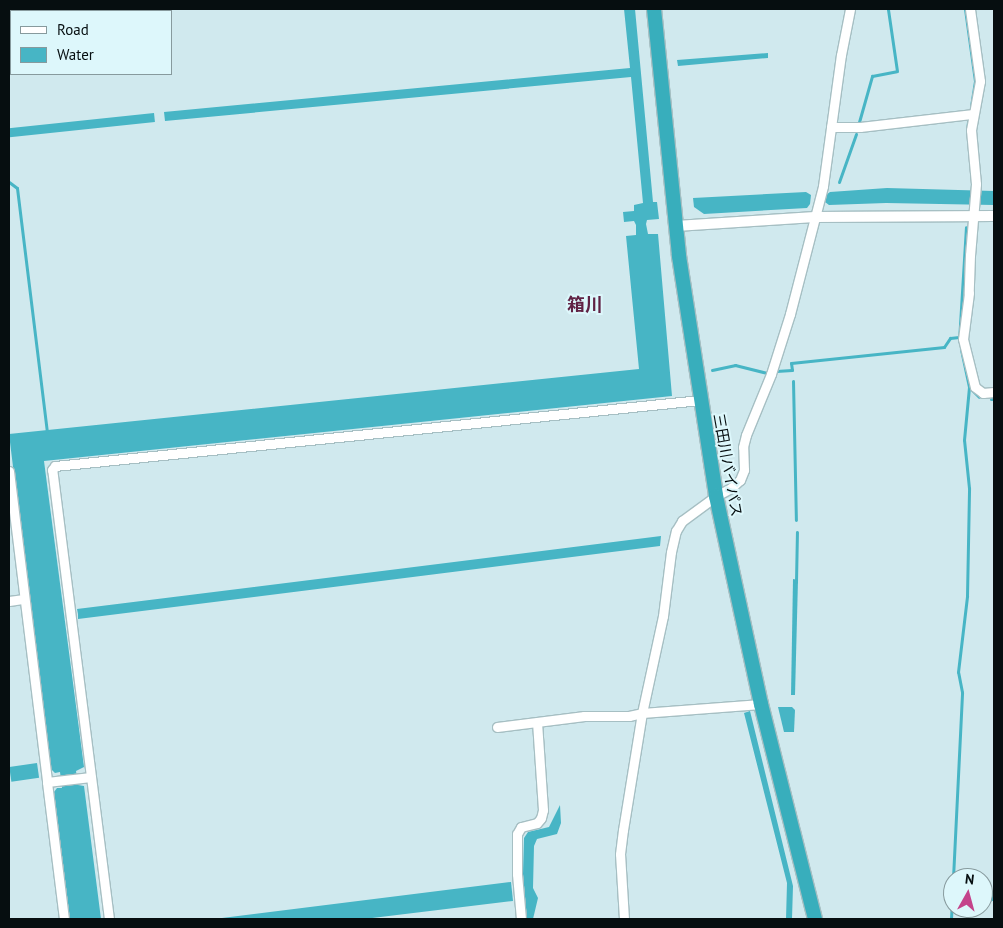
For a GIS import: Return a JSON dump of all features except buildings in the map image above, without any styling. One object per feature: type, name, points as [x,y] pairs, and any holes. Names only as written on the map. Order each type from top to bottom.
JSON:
[{"type":"highway","name":"三田川バイパス","points":[[654,9],[676,226],[700,400],[716,496],[761,704],[815,919]]},
{"type":"street","points":[[624,919],[620,854],[642,713],[663,616],[671,552],[676,531],[682,521],[736,484],[744,470],[743,447],[746,435],[771,374],[815,217],[828,159],[841,55],[850,9]]},
{"type":"street","points":[[970,9],[980,81],[971,130],[976,188],[969,294],[963,339],[975,386],[983,393],[994,392]]},
{"type":"street","points":[[831,127],[860,127],[973,114]]},
{"type":"street","points":[[676,226],[815,217],[974,213],[994,216]]},
{"type":"street","points":[[109,919],[52,470],[55,466],[700,400]]},
{"type":"street","points":[[9,471],[64,919]]},
{"type":"street","points":[[9,601],[24,599]]},
{"type":"street","points":[[498,727],[584,716],[629,716],[642,713],[761,704]]},
{"type":"street","points":[[521,919],[517,874],[517,834],[521,827],[537,823],[541,818],[543,810],[537,722]]},
{"type":"street","points":[[47,782],[91,777]]},
{"type":"water","points":[[624,9],[635,9],[653,202],[657,202],[659,219],[647,220],[646,224],[648,234],[658,234],[672,396],[44,461],[84,767],[76,771],[78,785],[84,786],[101,919],[70,919],[54,792],[57,788],[62,788],[60,772],[55,773],[50,768],[9,434],[639,369],[626,236],[636,235],[636,225],[634,221],[624,222],[623,212],[634,211],[634,205],[643,203],[631,77],[165,121],[164,112],[630,68]]},
{"type":"water","points":[[768,53],[768,58],[678,66],[677,60]]},
{"type":"water","points":[[154,113],[155,122],[10,137],[9,128]]},
{"type":"water","points":[[887,188],[994,191],[994,205],[886,203],[829,205],[825,202],[826,195],[830,192]]},
{"type":"water","points":[[806,192],[811,195],[810,204],[807,208],[704,214],[694,207],[693,198]]},
{"type":"water","points":[[661,536],[660,546],[78,619],[77,609]]},
{"type":"water","points":[[793,579],[798,580],[795,695],[791,695]]},
{"type":"water","points":[[778,707],[792,707],[795,710],[794,732],[784,732]]},
{"type":"water","points":[[750,711],[793,886],[792,919],[786,919],[787,883],[744,713]]},
{"type":"water","points":[[37,763],[39,778],[11,782],[9,767]]},
{"type":"water","points":[[560,805],[561,823],[557,834],[537,839],[534,846],[533,888],[538,898],[533,919],[527,919],[523,874],[524,838],[528,832],[549,827]]},
{"type":"water","points":[[511,882],[513,901],[364,919],[214,919]]},
{"type":"waterway","points":[[859,122],[872,76],[897,71],[888,9]]},
{"type":"waterway","points":[[965,9],[975,81],[971,107]]},
{"type":"waterway","points":[[967,133],[968,121]]},
{"type":"waterway","points":[[839,182],[856,134]]},
{"type":"waterway","points":[[9,182],[17,188],[47,431]]},
{"type":"waterway","points":[[959,341],[966,227]]},
{"type":"waterway","points":[[776,371],[792,370],[791,363],[944,347],[950,338],[959,337]]},
{"type":"waterway","points":[[953,868],[962,692],[958,672],[967,596],[969,488],[964,440],[969,387],[961,349]]},
{"type":"waterway","points":[[712,370],[735,365],[766,373]]},
{"type":"waterway","points":[[793,381],[796,520]]},
{"type":"waterway","points":[[971,389],[979,397]]},
{"type":"waterway","points":[[796,582],[797,532]]},
{"type":"district","name":"箱川","points":[[585,305]]}]
